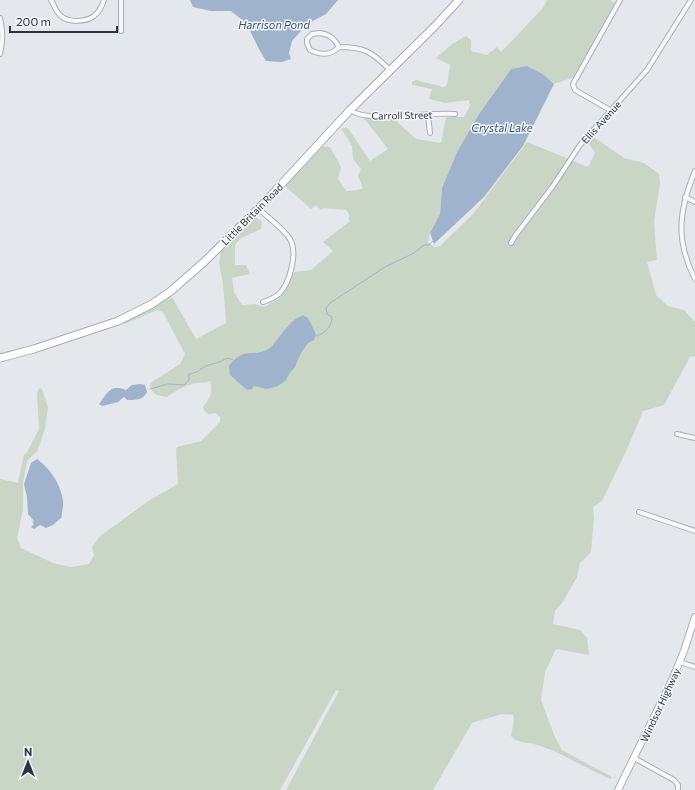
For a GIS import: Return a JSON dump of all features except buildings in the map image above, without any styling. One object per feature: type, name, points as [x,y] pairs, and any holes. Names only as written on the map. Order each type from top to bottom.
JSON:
[{"type":"main road","name":"Little Britain Road","points":[[0,358],[31,350],[100,328],[133,314],[152,304],[185,279],[259,208],[350,110],[436,25],[459,0]]},
{"type":"main road","name":"Windsor Highway","points":[[618,790],[680,662],[695,617]]},
{"type":"street","points":[[51,0],[61,16],[69,20],[76,21],[95,16],[104,0]]},
{"type":"street","points":[[121,0],[121,31]]},
{"type":"street","points":[[610,110],[576,90],[573,84],[620,0]]},
{"type":"street","name":"Ellis Avenue","points":[[511,243],[553,186],[580,145],[646,70],[691,0]]},
{"type":"street","points":[[0,18],[3,33],[0,54]]},
{"type":"street","points":[[339,47],[334,38],[324,34],[312,34],[307,38],[307,43],[310,50],[321,55],[331,53],[339,47],[354,47],[371,53],[390,70]]},
{"type":"street","name":"Carroll Street","points":[[350,110],[357,114],[366,115],[416,116],[455,114]]},
{"type":"street","points":[[428,115],[430,133]]},
{"type":"street","points":[[695,171],[685,197],[681,219],[681,232],[687,261],[695,280]]},
{"type":"street","points":[[685,197],[695,202]]},
{"type":"street","points":[[259,208],[290,238],[294,252],[293,262],[282,290],[272,299],[263,302]]},
{"type":"street","points":[[677,434],[695,438]]},
{"type":"street","points":[[639,512],[695,532]]},
{"type":"street","points":[[680,662],[695,667]]},
{"type":"street","points":[[634,758],[674,780],[678,785],[678,790]]},
{"type":"green space","points":[[547,0],[610,0],[615,3],[574,77],[554,84],[543,74],[527,66],[511,69],[479,114],[457,152],[442,188],[440,214],[430,233],[428,242],[434,247],[440,246],[473,214],[527,142],[588,167],[595,153],[588,142],[592,138],[595,138],[624,158],[644,163],[659,174],[660,184],[654,221],[657,260],[647,262],[656,295],[668,306],[684,310],[695,322],[695,356],[690,357],[664,405],[643,411],[629,445],[602,501],[593,507],[594,517],[591,552],[580,563],[577,577],[562,603],[555,611],[553,624],[580,630],[587,638],[589,655],[556,649],[545,672],[541,700],[554,735],[562,750],[612,777],[611,779],[544,747],[516,740],[511,736],[514,720],[513,715],[502,714],[472,723],[433,790],[286,790],[339,691],[336,690],[280,790],[0,790],[0,479],[18,483],[24,454],[26,454],[39,429],[37,393],[39,388],[42,389],[48,407],[45,428],[38,450],[27,461],[23,483],[23,510],[17,538],[21,548],[53,563],[71,567],[89,564],[94,555],[92,547],[100,536],[150,500],[178,484],[177,447],[201,441],[220,422],[220,417],[215,413],[208,414],[203,407],[210,395],[210,381],[185,386],[167,397],[158,395],[152,391],[150,385],[152,382],[180,364],[185,354],[163,312],[157,310],[125,324],[125,321],[172,297],[196,339],[226,323],[223,284],[219,263],[221,251],[256,217],[262,222],[261,229],[241,238],[235,245],[235,265],[246,265],[250,274],[232,278],[234,292],[242,305],[255,304],[263,307],[280,297],[286,290],[294,272],[311,270],[333,251],[323,242],[350,221],[348,218],[350,216],[346,210],[324,208],[321,210],[316,205],[311,209],[285,186],[323,146],[330,147],[341,167],[338,179],[346,191],[363,188],[358,176],[361,169],[353,159],[352,146],[341,128],[348,128],[370,161],[388,149],[364,118],[394,119],[416,139],[441,143],[446,117],[464,117],[470,106],[469,100],[445,103],[429,99],[432,89],[412,85],[412,82],[416,80],[444,87],[447,85],[450,65],[436,58],[452,44],[466,36],[471,40],[471,51],[487,55],[497,47],[501,52],[543,8]]},
{"type":"water","name":"Harrison Pond","points":[[190,0],[338,0],[326,14],[307,24],[292,41],[289,53],[291,59],[282,62],[266,61],[246,23],[231,11],[211,11],[193,7]]},
{"type":"water","name":"Crystal Lake","points":[[527,66],[543,74],[554,84],[523,146],[484,197],[434,244],[430,233],[440,214],[442,188],[457,152],[479,114],[511,69]]},
{"type":"water","points":[[303,315],[308,318],[316,334],[314,340],[308,343],[301,353],[295,367],[286,380],[278,386],[267,389],[254,386],[252,389],[247,390],[230,375],[229,366],[235,360],[245,354],[264,351],[270,348],[291,323]]},
{"type":"water","points":[[132,385],[145,385],[147,392],[141,398],[136,400],[127,400],[124,397],[118,402],[102,406],[99,404],[112,389],[120,388],[126,390]]},
{"type":"water","points":[[37,459],[51,472],[58,483],[62,495],[63,505],[62,517],[53,525],[46,528],[40,525],[34,529],[31,527],[34,524],[32,522],[34,521],[28,514],[27,497],[24,484],[31,463]]},
{"type":"waterway","points":[[316,336],[325,332],[331,324],[332,317],[327,314],[326,308],[330,303],[385,267],[414,253],[424,245],[429,245],[433,241]]},
{"type":"waterway","points":[[150,389],[168,384],[184,385],[189,380],[189,374],[229,358],[233,360]]}]
